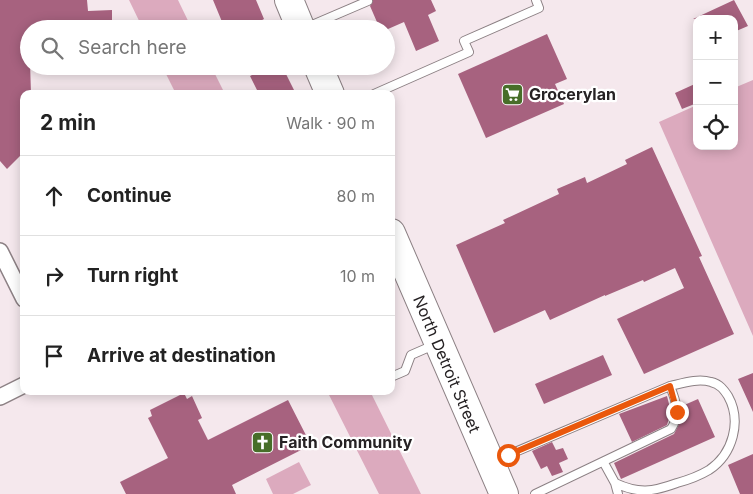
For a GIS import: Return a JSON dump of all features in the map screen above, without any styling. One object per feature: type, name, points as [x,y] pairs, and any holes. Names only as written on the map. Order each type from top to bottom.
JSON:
[{"type":"highway","points":[[289,0],[299,20]]},
{"type":"highway","points":[[322,75],[328,90]]},
{"type":"highway","name":"North Detroit Street","points":[[395,242],[504,494]]},
{"type":"street","points":[[0,251],[20,291]]},
{"type":"street","points":[[0,397],[20,387]]},
{"type":"lane","points":[[383,90],[468,52],[464,41],[540,8],[536,0]]},
{"type":"lane","points":[[324,20],[368,1]]},
{"type":"lane","points":[[395,375],[405,371],[411,355],[438,343]]},
{"type":"lane","points":[[490,463],[670,386],[695,380],[712,382],[723,388],[731,402],[737,420],[732,443],[710,470],[662,489],[638,492],[615,483]]},
{"type":"lane","points":[[535,494],[604,463],[671,429],[676,421],[677,412],[670,386]]},
{"type":"lane","points":[[604,463],[615,483],[618,494]]},
{"type":"shaded area","points":[[129,0],[178,0],[188,20],[139,20]]},
{"type":"shaded area","points":[[166,75],[216,75],[223,90],[174,90]]},
{"type":"shaded area","points":[[753,80],[753,336],[659,122],[693,107],[693,150],[738,150],[738,86]]},
{"type":"shaded area","points":[[329,395],[372,395],[421,494],[379,494]]},
{"type":"shaded area","points":[[299,462],[311,485],[293,494],[273,494],[266,479]]},
{"type":"building","points":[[0,0],[87,0],[88,11],[112,10],[112,20],[20,20],[20,75],[30,75],[31,90],[20,90],[20,156],[7,169],[0,161]]},
{"type":"building","points":[[213,0],[256,0],[264,19],[262,20],[221,20]]},
{"type":"building","points":[[373,0],[431,0],[436,11],[428,15],[439,41],[416,51],[404,22],[395,26],[395,20],[376,20],[370,6]]},
{"type":"building","points":[[734,0],[748,26],[738,30],[738,15],[702,15]]},
{"type":"building","name":"Grocerylan","points":[[547,34],[567,79],[555,84],[564,104],[486,138],[458,74]]},
{"type":"building","points":[[286,75],[294,90],[257,90],[250,76]]},
{"type":"building","points":[[693,85],[693,105],[682,109],[675,93]]},
{"type":"building","points":[[652,147],[702,256],[699,257],[734,334],[644,374],[617,319],[684,288],[675,268],[644,282],[643,280],[605,295],[550,320],[545,310],[494,333],[456,245],[505,223],[503,220],[559,194],[557,189],[585,177],[587,183],[627,164],[625,160]]},
{"type":"building","points":[[603,355],[612,375],[544,404],[535,384]]},
{"type":"building","points":[[753,373],[753,412],[738,379]]},
{"type":"building","name":"Faith Community","points":[[180,395],[185,395],[187,399],[192,396],[202,418],[198,420],[208,440],[288,400],[311,445],[232,485],[236,494],[126,494],[120,482],[168,458],[148,418],[152,416],[150,410]]},
{"type":"building","points":[[667,396],[671,412],[667,425],[632,442],[619,414]]},
{"type":"building","points":[[698,399],[715,437],[621,479],[614,463],[674,434],[681,420],[682,406]]},
{"type":"building","points":[[552,442],[556,450],[563,448],[568,459],[559,463],[563,472],[552,476],[547,466],[541,469],[532,451]]},
{"type":"building","points":[[753,454],[753,494],[740,494],[728,465]]},
{"type":"place","name":"Grocerylan","points":[[513,94]]},
{"type":"place","name":"Faith Community","points":[[263,442]]},
{"type":"route","points":[[508,455],[652,392],[670,386],[677,406],[677,412]]}]
